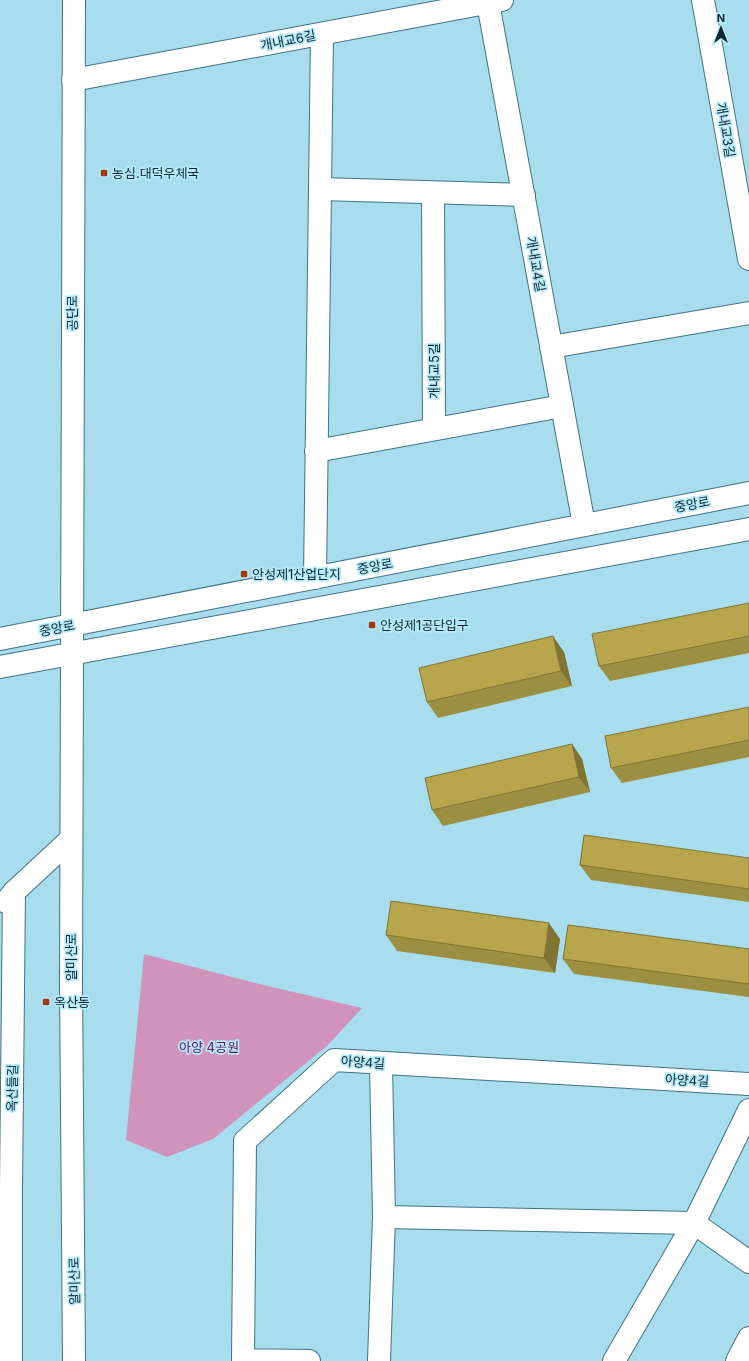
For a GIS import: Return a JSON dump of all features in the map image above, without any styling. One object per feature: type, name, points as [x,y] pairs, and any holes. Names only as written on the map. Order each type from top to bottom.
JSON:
[{"type":"street","name":"공단로","points":[[71,625],[74,0]]},
{"type":"street","name":"개내교3길","points":[[703,0],[749,260]]},
{"type":"street","name":"개내교6길","points":[[73,80],[496,1]]},
{"type":"street","name":"개내교4길","points":[[496,1],[524,195],[584,525]]},
{"type":"street","points":[[314,578],[322,34]]},
{"type":"street","points":[[320,189],[524,195]]},
{"type":"street","name":"개내교5길","points":[[434,193],[434,429]]},
{"type":"street","points":[[552,347],[749,313]]},
{"type":"street","points":[[316,451],[562,406]]},
{"type":"street","name":"중앙로","points":[[0,639],[749,492]]},
{"type":"street","points":[[0,667],[749,529]]},
{"type":"street","name":"알미산로","points":[[71,625],[74,1361]]},
{"type":"street","points":[[0,910],[14,892],[71,839]]},
{"type":"street","name":"옥산들길","points":[[11,1361],[14,892]]},
{"type":"street","name":"아양4길","points":[[309,1361],[243,1360],[245,1141],[334,1060],[381,1064],[749,1084]]},
{"type":"street","points":[[379,1361],[384,1218],[381,1064]]},
{"type":"street","points":[[614,1361],[694,1223],[749,1110]]},
{"type":"street","points":[[384,1218],[694,1223],[749,1262]]},
{"type":"street","points":[[737,1361],[749,1338]]},
{"type":"green space","name":"아양 4공원","points":[[144,954],[255,983],[362,1008],[328,1045],[213,1139],[167,1157],[126,1140]]},
{"type":"building","points":[[749,603],[749,636],[599,666],[592,634]]},
{"type":"building","points":[[553,636],[561,671],[427,702],[419,668]]},
{"type":"building","points":[[749,707],[749,740],[611,768],[605,736]]},
{"type":"building","points":[[572,744],[579,777],[432,810],[425,778]]},
{"type":"building","points":[[584,835],[749,858],[749,889],[580,865]]},
{"type":"building","points":[[391,901],[549,923],[544,958],[386,935]]},
{"type":"building","points":[[568,925],[749,949],[749,984],[563,959]]},
{"type":"place","name":"농심.대덕우체국","points":[[104,173]]},
{"type":"place","name":"안성제1산업단지","points":[[244,574]]},
{"type":"place","name":"안성제1공단입구","points":[[372,625]]},
{"type":"place","name":"옥산동","points":[[46,1002]]}]
